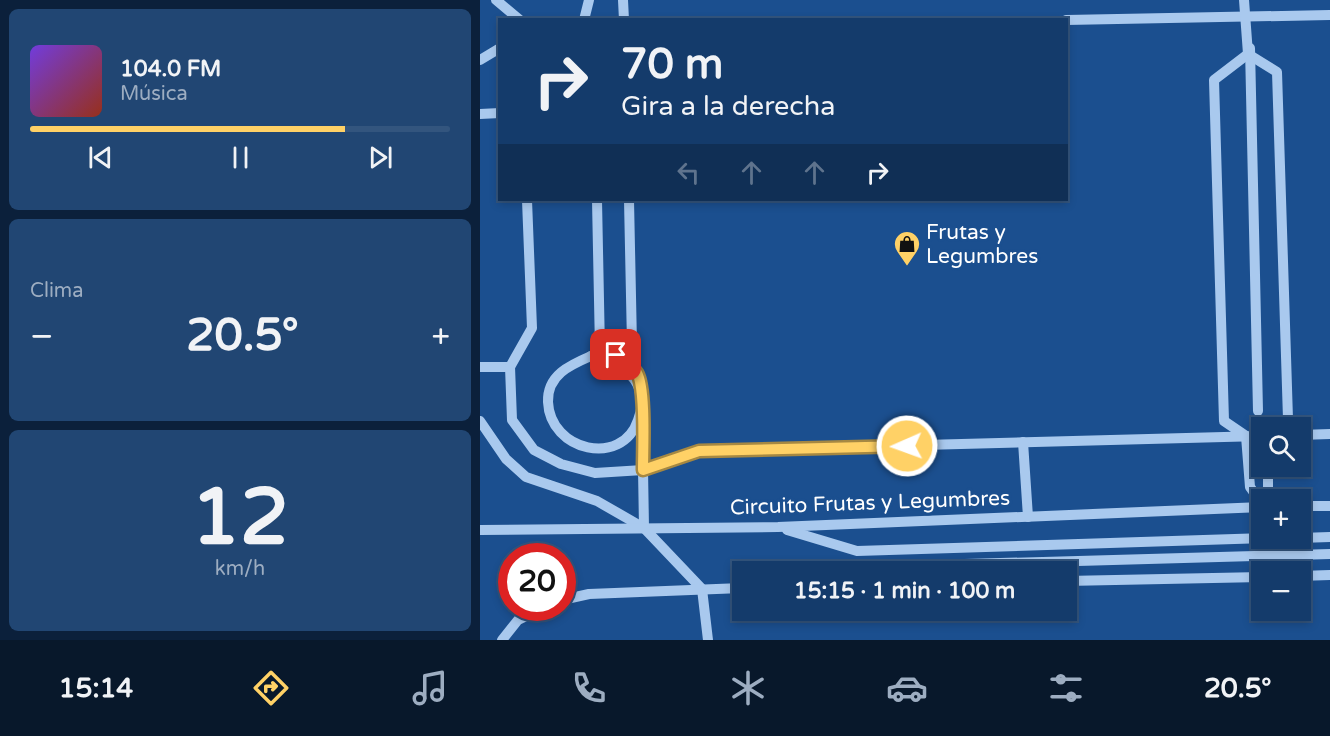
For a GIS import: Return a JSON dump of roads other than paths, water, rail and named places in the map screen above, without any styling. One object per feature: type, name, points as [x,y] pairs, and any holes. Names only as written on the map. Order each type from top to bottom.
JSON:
[{"type":"street","points":[[496,0],[518,18]]},
{"type":"street","points":[[584,18],[589,0]]},
{"type":"street","points":[[623,0],[624,18]]},
{"type":"street","points":[[1246,0],[1249,17],[1258,411]]},
{"type":"street","points":[[1246,0],[1248,54]]},
{"type":"street","points":[[1068,20],[1330,15]]},
{"type":"street","points":[[480,60],[498,49]]},
{"type":"street","points":[[1248,54],[1277,72],[1288,417]]},
{"type":"street","points":[[1248,54],[1214,80],[1224,421],[1246,436],[1251,489]]},
{"type":"street","points":[[480,114],[498,113]]},
{"type":"street","points":[[527,201],[532,328],[510,367],[512,420],[534,450],[561,464],[595,473],[643,470],[699,451],[1251,436]]},
{"type":"street","points":[[597,201],[600,350],[607,355],[629,373],[639,388],[642,408],[637,424],[628,437],[616,444],[598,449],[581,446],[563,437],[555,427],[548,402],[549,389],[554,378],[569,365],[591,356],[607,355],[616,355],[627,361],[637,373],[642,389],[644,528]]},
{"type":"street","points":[[628,201],[632,344]]},
{"type":"street","points":[[480,367],[510,367]]},
{"type":"street","points":[[480,421],[506,459],[526,477],[597,501],[644,528],[702,589],[708,640]]},
{"type":"street","points":[[1311,435],[1330,434]]},
{"type":"street","points":[[1023,442],[1028,517]]},
{"type":"street","name":"Circuito Frutas y Legumbres","points":[[480,530],[778,527],[1028,517],[1251,505]]},
{"type":"street","points":[[1311,506],[1330,506]]},
{"type":"street","points":[[778,527],[857,551],[1251,539]]},
{"type":"street","points":[[1311,538],[1330,537]]},
{"type":"street","points":[[1262,549],[1262,556]]},
{"type":"street","points":[[1077,561],[1330,554]]},
{"type":"street","points":[[1311,576],[1330,575]]},
{"type":"street","points":[[1077,581],[1251,577]]},
{"type":"street","points":[[576,597],[589,594],[732,588]]},
{"type":"street","points":[[502,640],[517,621]]},
{"type":"place","name":"Frutas y Legumbres","points":[[907,267]]}]
